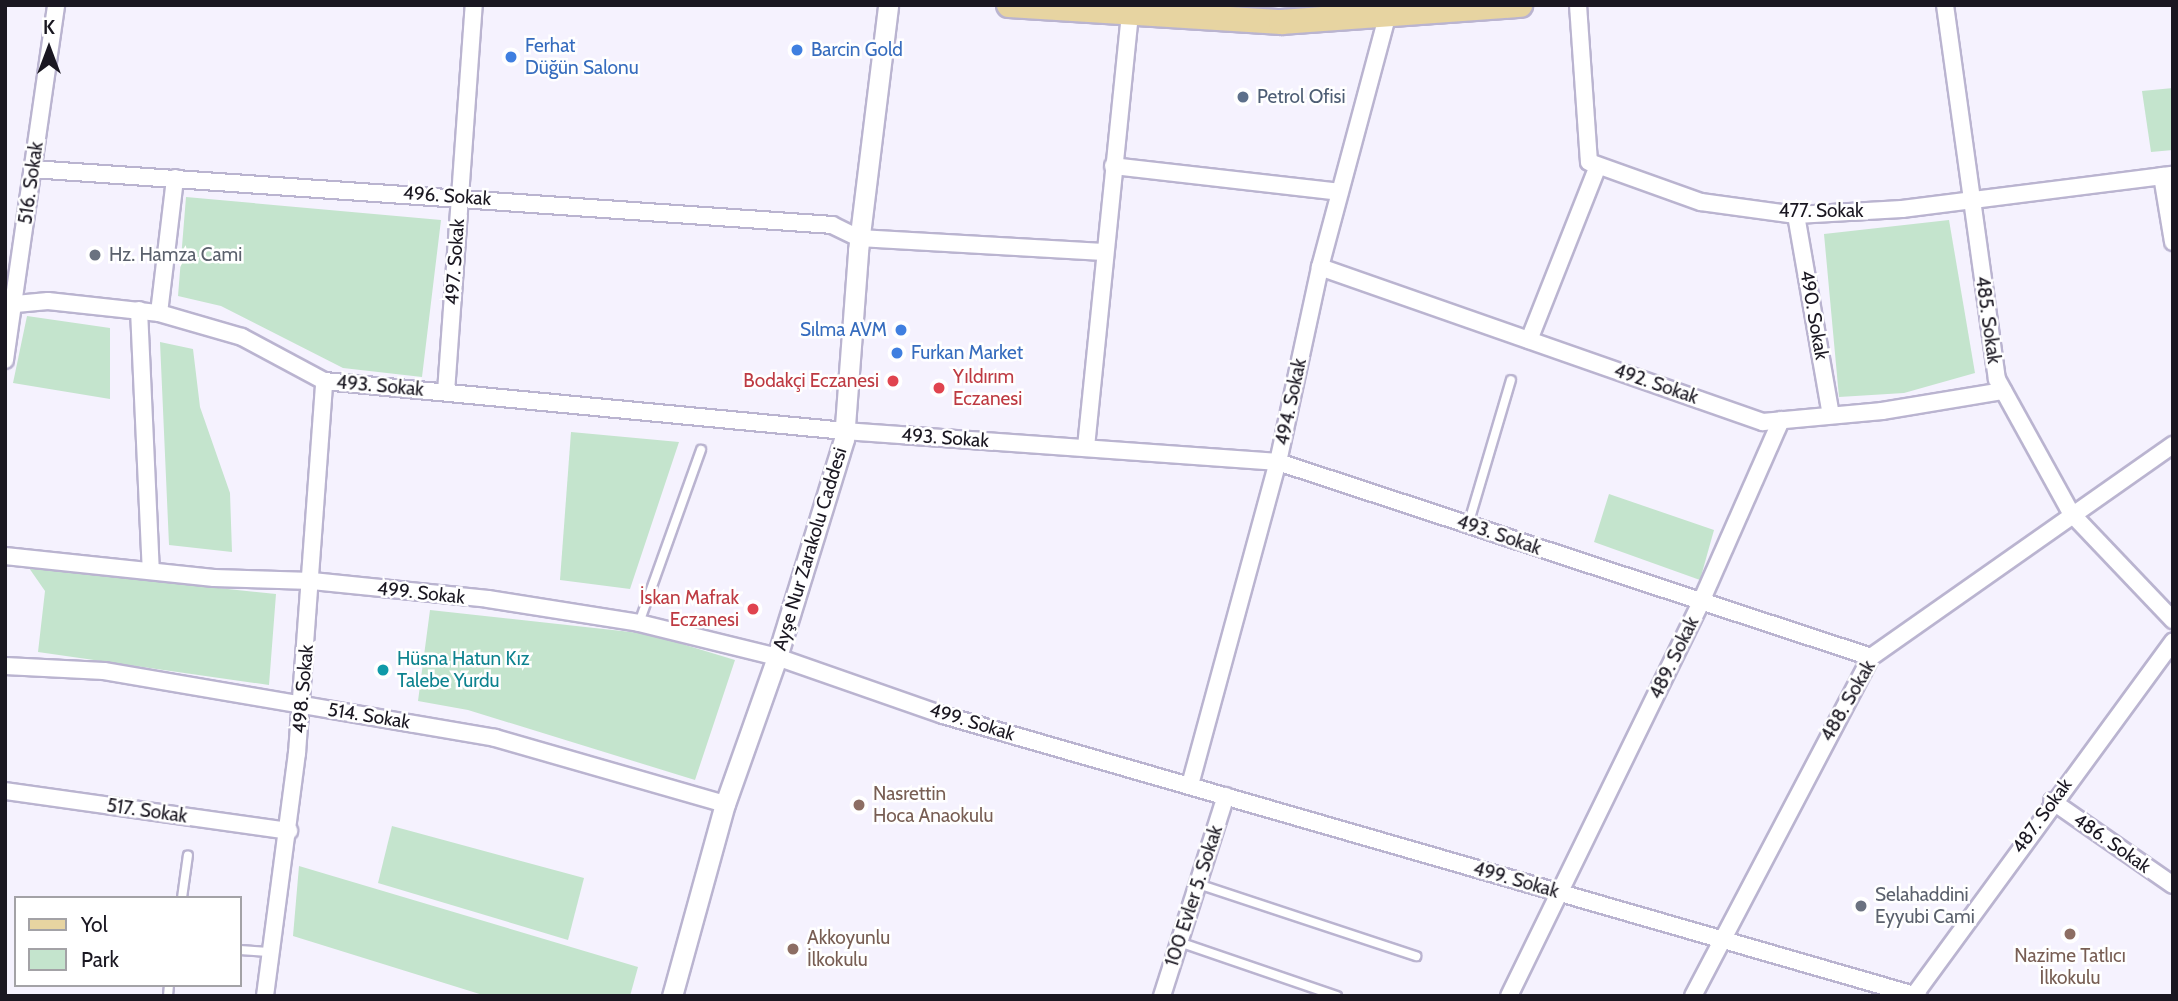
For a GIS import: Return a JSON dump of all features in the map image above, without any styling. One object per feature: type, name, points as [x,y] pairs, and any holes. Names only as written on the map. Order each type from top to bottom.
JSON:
[{"type":"main road","points":[[1009,5],[1281,22],[1387,17],[1520,5]]},
{"type":"street","name":"516. Sokak","points":[[5,360],[10,305],[56,5]]},
{"type":"street","name":"497. Sokak","points":[[446,392],[474,5]]},
{"type":"street","name":"Ayşe Nur Zarakolu Caddesi","points":[[672,996],[725,804],[777,657],[845,431],[859,238],[888,5]]},
{"type":"street","points":[[1529,340],[1598,166],[1589,162],[1578,5]]},
{"type":"street","name":"485. Sokak","points":[[1945,5],[1997,379],[2071,513],[2173,620]]},
{"type":"street","points":[[1086,447],[1130,12]]},
{"type":"street","name":"494. Sokak","points":[[1189,785],[1278,462],[1320,267],[1387,17]]},
{"type":"street","points":[[1113,166],[1340,192]]},
{"type":"street","name":"477. Sokak","points":[[1598,166],[1701,202],[1796,215],[1972,201],[2167,176]]},
{"type":"street","name":"496. Sokak","points":[[32,169],[460,196],[832,225],[859,238],[1104,252]]},
{"type":"street","points":[[2167,176],[2173,242]]},
{"type":"street","points":[[159,313],[174,178]]},
{"type":"street","name":"490. Sokak","points":[[1796,215],[1831,415]]},
{"type":"street","name":"492. Sokak","points":[[1320,267],[1763,422],[2003,391]]},
{"type":"street","name":"493. Sokak","points":[[10,305],[48,301],[159,313],[242,337],[324,381],[845,431],[1278,462],[1700,604],[1871,657]]},
{"type":"street","points":[[139,310],[151,571]]},
{"type":"street","name":"498. Sokak","points":[[265,996],[289,831],[301,706],[312,582],[324,381]]},
{"type":"street","name":"489. Sokak","points":[[1509,996],[1700,604],[1781,420]]},
{"type":"street","name":"488. Sokak","points":[[1693,996],[1871,657],[2071,513],[2173,445]]},
{"type":"street","name":"499. Sokak","points":[[5,556],[488,599],[639,623],[777,657],[943,715],[1559,893],[1724,937],[1916,995]]},
{"type":"street","name":"487. Sokak","points":[[1916,995],[2052,801],[2173,641]]},
{"type":"street","name":"514. Sokak","points":[[5,666],[104,671],[495,738],[725,804]]},
{"type":"street","name":"517. Sokak","points":[[5,791],[289,831]]},
{"type":"street","name":"100 Evler 5. Sokak","points":[[1162,996],[1226,796]]},
{"type":"street","name":"486. Sokak","points":[[2052,801],[2173,884]]},
{"type":"lane","points":[[1468,525],[1511,380]]},
{"type":"lane","points":[[639,623],[701,450]]},
{"type":"lane","points":[[182,896],[188,855]]},
{"type":"lane","points":[[1198,884],[1416,956]]},
{"type":"lane","points":[[1179,942],[1337,996]]},
{"type":"lane","points":[[242,950],[272,952]]},
{"type":"green space","points":[[2173,88],[2173,150],[2151,152],[2142,91]]},
{"type":"green space","points":[[186,197],[441,220],[422,377],[343,368],[221,306],[178,296]]},
{"type":"green space","points":[[1949,220],[1975,373],[1904,393],[1839,397],[1824,234]]},
{"type":"green space","points":[[27,316],[110,328],[110,399],[13,383]]},
{"type":"green space","points":[[160,342],[193,349],[200,407],[230,493],[232,552],[169,545]]},
{"type":"green space","points":[[571,432],[679,442],[630,589],[560,580]]},
{"type":"green space","points":[[1609,494],[1714,530],[1700,580],[1594,542]]},
{"type":"green space","points":[[29,568],[276,594],[269,685],[38,652],[45,591]]},
{"type":"green space","points":[[430,610],[649,634],[735,660],[695,780],[468,710],[418,701]]},
{"type":"green space","points":[[392,826],[584,878],[568,940],[378,883]]},
{"type":"green space","points":[[299,866],[638,967],[630,996],[486,996],[293,936]]},
{"type":"place","name":"Barcin Gold","points":[[797,50]]},
{"type":"place","name":"Ferhat Düğün Salonu","points":[[511,57]]},
{"type":"place","name":"Petrol Ofisi","points":[[1243,97]]},
{"type":"place","name":"Hz. Hamza Cami","points":[[95,255]]},
{"type":"place","name":"Sılma AVM","points":[[901,330]]},
{"type":"place","name":"Furkan Market","points":[[897,353]]},
{"type":"place","name":"Bodakçi Eczanesi","points":[[893,381]]},
{"type":"place","name":"Yıldırım Eczanesi","points":[[939,388]]},
{"type":"place","name":"İskan Mafrak Eczanesi","points":[[753,609]]},
{"type":"place","name":"Hüsna Hatun Kız Talebe Yurdu","points":[[383,670]]},
{"type":"place","name":"Nasrettin Hoca Anaokulu","points":[[859,805]]},
{"type":"place","name":"Selahaddini Eyyubi Cami","points":[[1861,906]]},
{"type":"place","name":"Nazime Tatlıcı İlkokulu","points":[[2070,934]]},
{"type":"place","name":"Akkoyunlu İlkokulu","points":[[793,949]]}]
